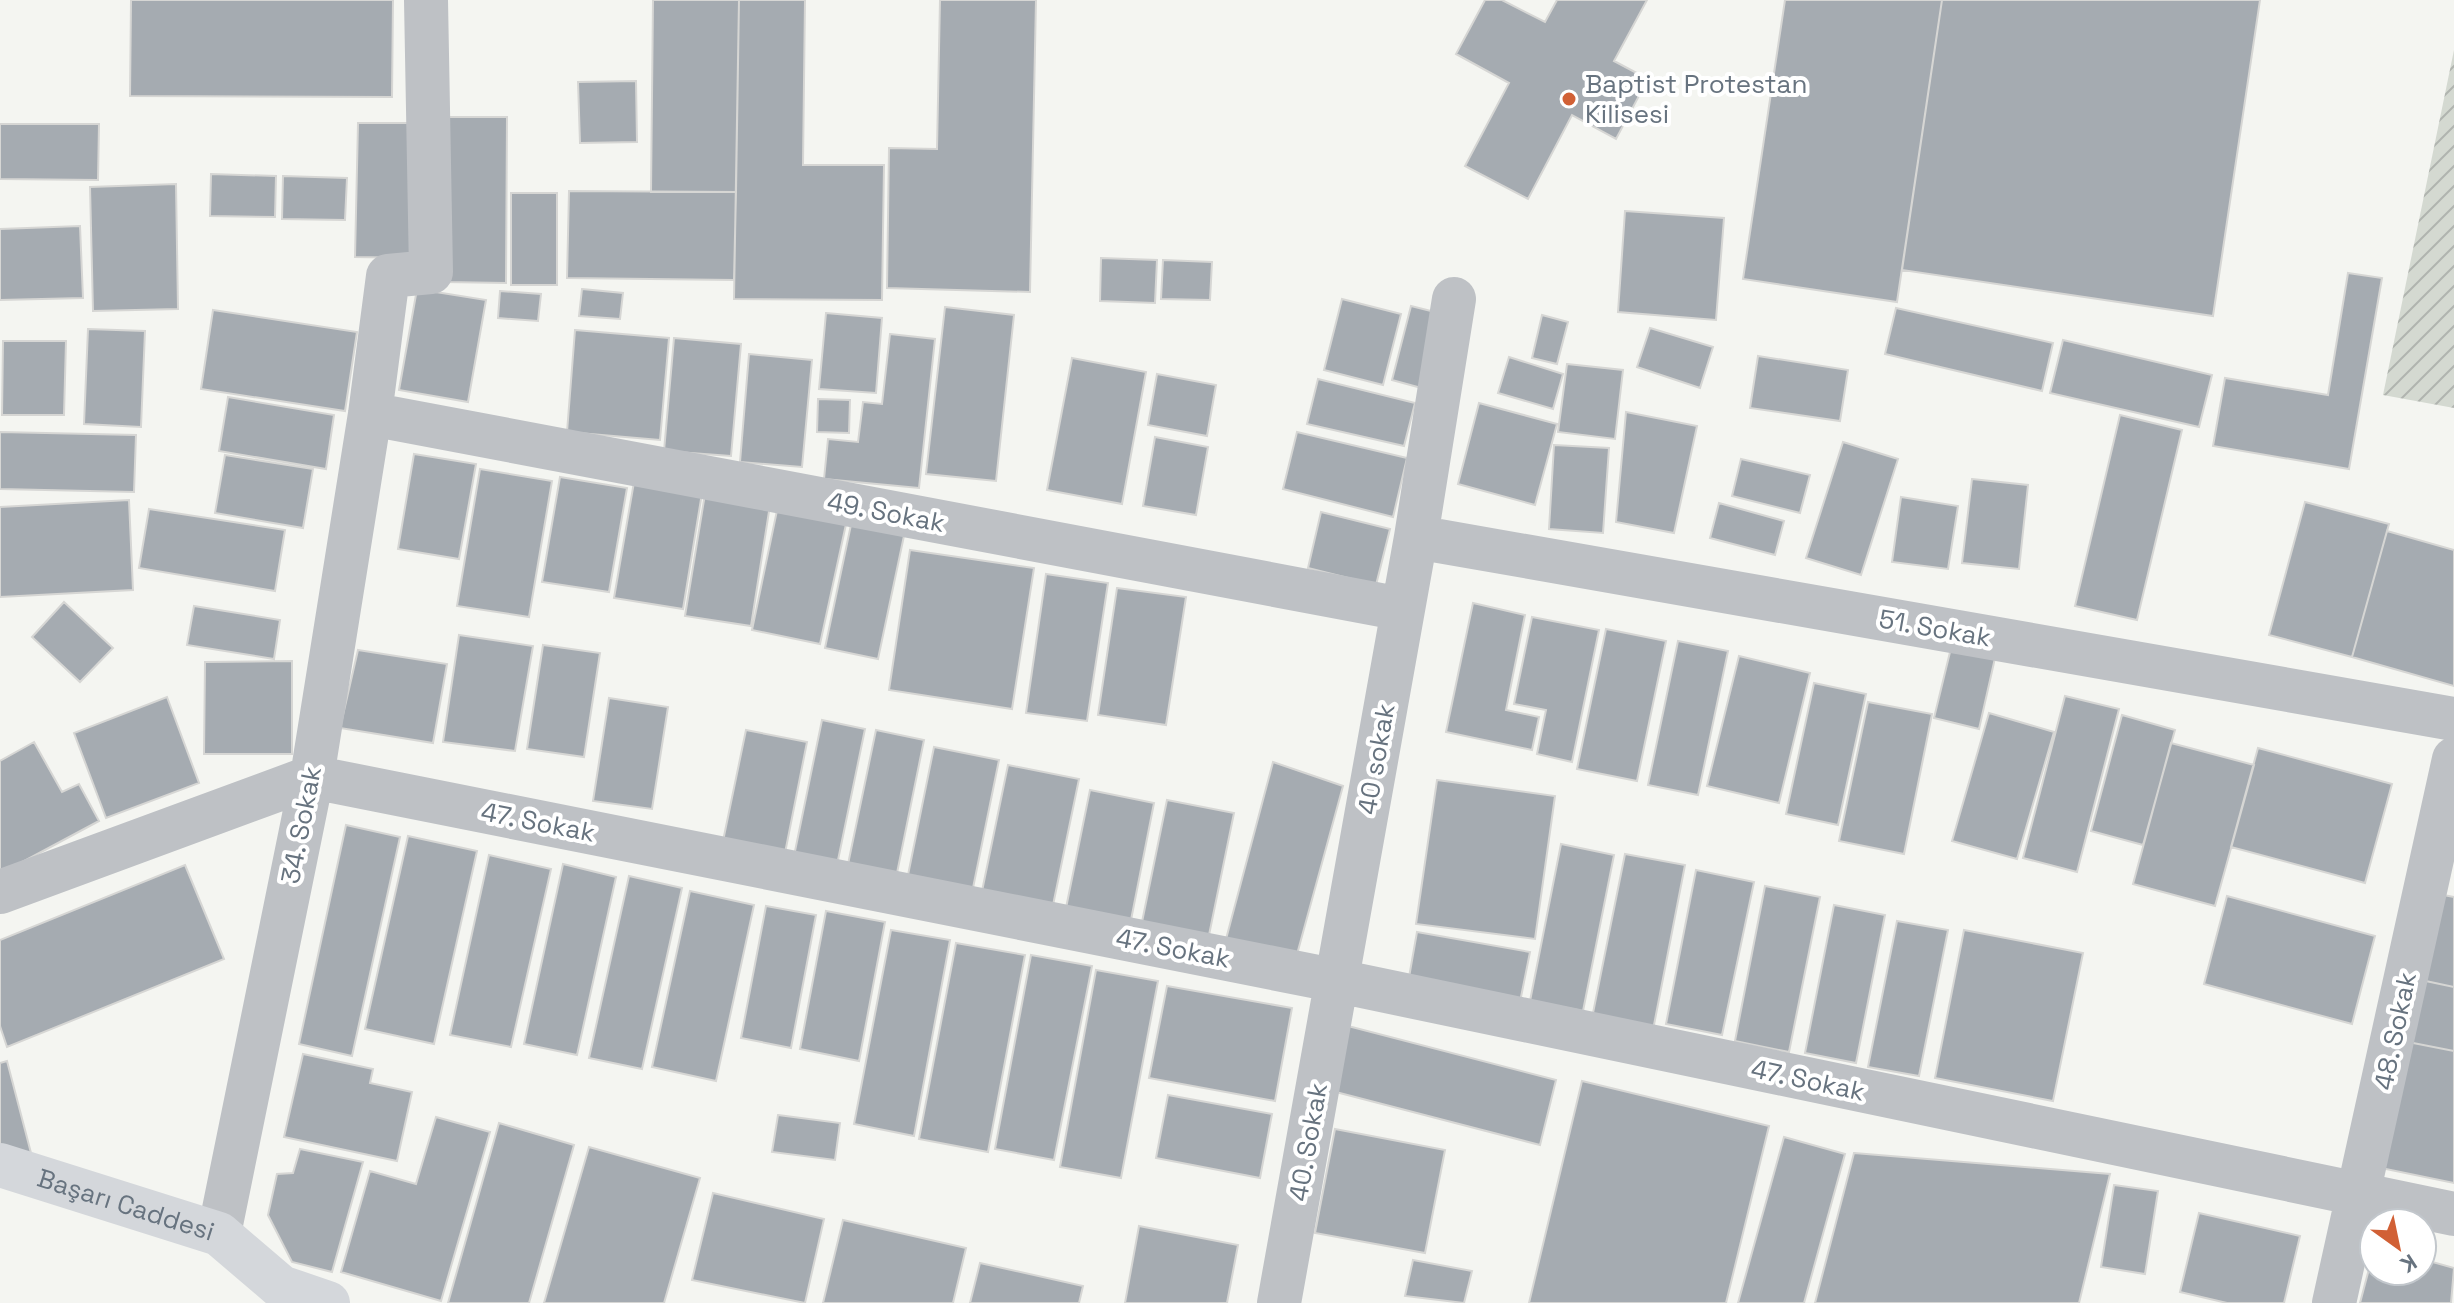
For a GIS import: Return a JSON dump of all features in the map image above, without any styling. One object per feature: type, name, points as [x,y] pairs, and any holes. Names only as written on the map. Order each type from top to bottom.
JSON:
[{"type":"main road","name":"Başarı Caddesi","points":[[0,1165],[219,1234],[282,1295]]},
{"type":"main road","points":[[282,1295],[328,1303]]},
{"type":"street","name":"34. Sokak","points":[[219,1234],[312,777],[370,414],[388,276],[431,272],[426,0]]},
{"type":"street","name":"40 sokak","points":[[1338,981],[1416,537],[1454,299]]},
{"type":"street","name":"49. Sokak","points":[[370,414],[1402,609]]},
{"type":"street","name":"51. Sokak","points":[[1416,537],[2454,719]]},
{"type":"street","name":"48. Sokak","points":[[2334,1303],[2454,759]]},
{"type":"street","points":[[0,892],[312,777]]},
{"type":"street","name":"47. Sokak","points":[[312,777],[1338,981],[2454,1214]]},
{"type":"street","name":"40. Sokak","points":[[1279,1303],[1338,981]]},
{"type":"shaded area","points":[[2454,50],[2454,408],[2383,395]]},
{"type":"building","points":[[131,0],[393,0],[392,97],[130,96]]},
{"type":"building","points":[[653,0],[739,0],[736,192],[651,192]]},
{"type":"building","points":[[739,0],[805,0],[803,165],[884,165],[882,300],[734,299]]},
{"type":"building","points":[[940,0],[1036,0],[1030,292],[887,288],[889,148],[937,149]]},
{"type":"building","name":"Baptist Protestan Kilisesi","points":[[1485,0],[1502,0],[1545,22],[1557,0],[1647,0],[1614,61],[1648,79],[1616,139],[1572,115],[1528,199],[1465,166],[1509,83],[1456,54]]},
{"type":"building","points":[[1785,0],[1942,0],[1897,302],[1743,279]]},
{"type":"building","points":[[1942,0],[2260,0],[2213,316],[1902,270]]},
{"type":"building","points":[[636,81],[637,142],[580,143],[578,82]]},
{"type":"building","points":[[447,117],[507,117],[506,283],[445,282]]},
{"type":"building","points":[[358,123],[421,123],[418,258],[355,257]]},
{"type":"building","points":[[0,124],[99,124],[98,180],[0,179]]},
{"type":"building","points":[[211,174],[276,176],[275,217],[210,216]]},
{"type":"building","points":[[283,176],[347,178],[345,220],[282,219]]},
{"type":"building","points":[[176,184],[178,309],[93,311],[90,187]]},
{"type":"building","points":[[569,191],[736,192],[734,280],[567,278]]},
{"type":"building","points":[[511,193],[557,193],[557,285],[511,285]]},
{"type":"building","points":[[1625,211],[1724,218],[1716,320],[1618,312]]},
{"type":"building","points":[[80,226],[83,298],[0,300],[0,229]]},
{"type":"building","points":[[1101,258],[1157,260],[1155,303],[1100,301]]},
{"type":"building","points":[[1163,260],[1212,262],[1210,300],[1161,299]]},
{"type":"building","points":[[2348,273],[2382,278],[2349,469],[2213,446],[2225,378],[2328,395]]},
{"type":"building","points":[[417,289],[486,300],[468,402],[399,390]]},
{"type":"building","points":[[582,289],[623,293],[620,319],[579,316]]},
{"type":"building","points":[[500,291],[541,294],[538,321],[498,318]]},
{"type":"building","points":[[1342,299],[1401,314],[1383,385],[1324,370]]},
{"type":"building","points":[[1411,306],[1443,314],[1425,389],[1392,380]]},
{"type":"building","points":[[945,307],[1014,315],[996,481],[926,474]]},
{"type":"building","points":[[1896,308],[2053,343],[2042,391],[1885,354]]},
{"type":"building","points":[[213,310],[357,332],[345,411],[201,389]]},
{"type":"building","points":[[826,313],[882,318],[876,393],[819,389]]},
{"type":"building","points":[[1542,315],[1568,322],[1557,364],[1532,358]]},
{"type":"building","points":[[1650,328],[1713,347],[1700,388],[1637,367]]},
{"type":"building","points":[[88,329],[145,331],[141,427],[84,424]]},
{"type":"building","points":[[575,330],[669,338],[660,440],[567,432]]},
{"type":"building","points":[[890,334],[935,339],[919,488],[824,479],[828,439],[858,442],[863,402],[882,404]]},
{"type":"building","points":[[674,338],[741,344],[731,456],[664,451]]},
{"type":"building","points":[[2063,340],[2212,375],[2199,427],[2050,393]]},
{"type":"building","points":[[3,341],[66,341],[64,415],[2,415]]},
{"type":"building","points":[[749,354],[812,360],[802,467],[740,462]]},
{"type":"building","points":[[1758,356],[1848,370],[1840,421],[1750,408]]},
{"type":"building","points":[[1509,357],[1563,374],[1553,409],[1498,393]]},
{"type":"building","points":[[1072,358],[1146,372],[1122,504],[1047,490]]},
{"type":"building","points":[[1567,364],[1623,370],[1615,439],[1558,432]]},
{"type":"building","points":[[1157,374],[1216,385],[1207,436],[1148,425]]},
{"type":"building","points":[[1318,379],[1415,403],[1404,446],[1307,424]]},
{"type":"building","points":[[228,397],[334,415],[326,469],[219,451]]},
{"type":"building","points":[[818,399],[850,400],[849,433],[817,432]]},
{"type":"building","points":[[1479,403],[1557,424],[1535,505],[1458,484]]},
{"type":"building","points":[[1626,412],[1697,426],[1674,533],[1616,522]]},
{"type":"building","points":[[2120,415],[2182,430],[2137,620],[2075,606]]},
{"type":"building","points":[[0,432],[136,435],[134,492],[0,489]]},
{"type":"building","points":[[1297,432],[1407,458],[1393,517],[1283,489]]},
{"type":"building","points":[[1155,437],[1208,447],[1196,515],[1143,506]]},
{"type":"building","points":[[1843,442],[1898,459],[1861,575],[1806,558]]},
{"type":"building","points":[[1554,445],[1609,448],[1603,533],[1549,529]]},
{"type":"building","points":[[414,454],[476,464],[459,559],[398,549]]},
{"type":"building","points":[[225,455],[313,469],[303,528],[215,513]]},
{"type":"building","points":[[1741,459],[1810,475],[1800,513],[1732,496]]},
{"type":"building","points":[[480,469],[552,481],[529,617],[457,606]]},
{"type":"building","points":[[560,477],[627,488],[609,592],[542,582]]},
{"type":"building","points":[[1972,479],[2028,485],[2019,569],[1962,563]]},
{"type":"building","points":[[634,482],[702,493],[683,609],[614,598]]},
{"type":"building","points":[[705,494],[770,505],[751,626],[685,616]]},
{"type":"building","points":[[1901,497],[1958,506],[1948,569],[1892,562]]},
{"type":"building","points":[[129,500],[133,590],[0,597],[0,507]]},
{"type":"building","points":[[779,501],[848,515],[820,644],[752,630]]},
{"type":"building","points":[[2305,502],[2389,524],[2352,657],[2269,635]]},
{"type":"building","points":[[1719,503],[1784,521],[1775,555],[1710,538]]},
{"type":"building","points":[[149,509],[285,530],[275,591],[139,568]]},
{"type":"building","points":[[1321,512],[1390,529],[1376,585],[1308,568]]},
{"type":"building","points":[[852,520],[905,531],[878,659],[825,648]]},
{"type":"building","points":[[2387,531],[2454,550],[2454,686],[2352,657]]},
{"type":"building","points":[[910,550],[1034,568],[1012,709],[889,690]]},
{"type":"building","points":[[1046,574],[1108,583],[1087,721],[1026,713]]},
{"type":"building","points":[[1117,588],[1186,597],[1166,725],[1098,715]]},
{"type":"building","points":[[64,602],[113,648],[80,682],[32,637]]},
{"type":"building","points":[[1473,603],[1525,615],[1506,710],[1539,717],[1532,750],[1446,732]]},
{"type":"building","points":[[194,606],[280,620],[274,659],[187,645]]},
{"type":"building","points":[[1532,617],[1599,630],[1572,762],[1537,754],[1546,710],[1514,704]]},
{"type":"building","points":[[1606,629],[1666,641],[1637,781],[1577,769]]},
{"type":"building","points":[[459,635],[533,646],[515,751],[443,742]]},
{"type":"building","points":[[1678,641],[1728,651],[1698,795],[1648,785]]},
{"type":"building","points":[[543,645],[600,653],[584,757],[527,749]]},
{"type":"building","points":[[1951,648],[1995,658],[1979,729],[1934,718]]},
{"type":"building","points":[[358,650],[447,664],[433,743],[340,728]]},
{"type":"building","points":[[1739,656],[1810,673],[1779,803],[1707,786]]},
{"type":"building","points":[[292,661],[292,754],[204,754],[205,662]]},
{"type":"building","points":[[1814,683],[1866,694],[1838,825],[1786,814]]},
{"type":"building","points":[[2065,696],[2119,709],[2077,872],[2023,858]]},
{"type":"building","points":[[167,697],[199,783],[106,818],[74,733]]},
{"type":"building","points":[[609,698],[668,707],[652,809],[593,801]]},
{"type":"building","points":[[1868,702],[1932,714],[1904,854],[1839,841]]},
{"type":"building","points":[[1989,713],[2054,732],[2017,859],[1952,841]]},
{"type":"building","points":[[2122,715],[2175,730],[2143,845],[2091,831]]},
{"type":"building","points":[[822,720],[865,729],[837,865],[794,856]]},
{"type":"building","points":[[746,730],[807,742],[785,853],[723,841]]},
{"type":"building","points":[[876,730],[924,740],[896,878],[847,869]]},
{"type":"building","points":[[34,742],[62,792],[79,784],[99,821],[0,874],[0,761]]},
{"type":"building","points":[[2171,743],[2254,765],[2215,906],[2133,884]]},
{"type":"building","points":[[934,747],[999,760],[973,888],[908,875]]},
{"type":"building","points":[[2258,748],[2392,784],[2365,883],[2231,847]]},
{"type":"building","points":[[1273,762],[1343,786],[1296,958],[1225,943]]},
{"type":"building","points":[[1008,765],[1079,779],[1052,910],[981,896]]},
{"type":"building","points":[[1437,780],[1555,796],[1535,939],[1416,924]]},
{"type":"building","points":[[1090,790],[1154,803],[1131,920],[1066,908]]},
{"type":"building","points":[[1167,800],[1234,813],[1209,935],[1142,922]]},
{"type":"building","points":[[346,825],[400,837],[352,1056],[299,1044]]},
{"type":"building","points":[[408,836],[477,851],[434,1044],[365,1029]]},
{"type":"building","points":[[1561,844],[1614,855],[1583,1011],[1530,1001]]},
{"type":"building","points":[[1625,854],[1685,865],[1653,1030],[1592,1018]]},
{"type":"building","points":[[489,855],[551,869],[511,1047],[450,1035]]},
{"type":"building","points":[[563,864],[616,877],[577,1055],[524,1044]]},
{"type":"building","points":[[185,865],[224,959],[7,1047],[0,1026],[0,940]]},
{"type":"building","points":[[1696,870],[1754,882],[1722,1035],[1666,1024]]},
{"type":"building","points":[[629,876],[682,888],[642,1069],[589,1058]]},
{"type":"building","points":[[1765,886],[1820,897],[1789,1052],[1735,1041]]},
{"type":"building","points":[[690,891],[754,905],[716,1081],[652,1067]]},
{"type":"building","points":[[2438,894],[2454,897],[2454,987],[2421,980]]},
{"type":"building","points":[[2227,896],[2375,936],[2352,1024],[2204,984]]},
{"type":"building","points":[[1834,905],[1885,915],[1856,1063],[1805,1053]]},
{"type":"building","points":[[766,906],[816,915],[791,1048],[741,1038]]},
{"type":"building","points":[[826,911],[885,922],[859,1061],[800,1049]]},
{"type":"building","points":[[1897,921],[1948,930],[1919,1076],[1868,1067]]},
{"type":"building","points":[[891,930],[950,940],[914,1136],[854,1124]]},
{"type":"building","points":[[1964,930],[2083,953],[2053,1101],[1935,1078]]},
{"type":"building","points":[[1417,932],[1530,952],[1520,1002],[1408,983]]},
{"type":"building","points":[[956,943],[1025,955],[988,1152],[919,1139]]},
{"type":"building","points":[[1031,955],[1092,966],[1054,1160],[995,1149]]},
{"type":"building","points":[[1096,970],[1158,981],[1121,1178],[1060,1167]]},
{"type":"building","points":[[2421,980],[2454,987],[2454,1051],[2408,1042]]},
{"type":"building","points":[[1167,986],[1292,1008],[1275,1101],[1149,1078]]},
{"type":"building","points":[[1348,1026],[1556,1080],[1540,1145],[1332,1091]]},
{"type":"building","points":[[2408,1042],[2454,1051],[2454,1183],[2381,1168]]},
{"type":"building","points":[[303,1054],[373,1069],[370,1083],[412,1092],[397,1161],[284,1137]]},
{"type":"building","points":[[7,1061],[31,1153],[0,1151],[0,1063]]},
{"type":"building","points":[[1582,1081],[1769,1126],[1726,1303],[1529,1303]]},
{"type":"building","points":[[1168,1095],[1272,1114],[1260,1178],[1156,1158]]},
{"type":"building","points":[[778,1115],[840,1123],[835,1160],[772,1152]]},
{"type":"building","points":[[436,1117],[490,1132],[441,1301],[341,1272],[370,1171],[416,1184]]},
{"type":"building","points":[[499,1123],[574,1145],[529,1303],[448,1303]]},
{"type":"building","points":[[1335,1129],[1445,1150],[1425,1253],[1315,1233]]},
{"type":"building","points":[[1784,1137],[1845,1154],[1804,1303],[1738,1303]]},
{"type":"building","points":[[589,1147],[700,1178],[664,1303],[544,1303]]},
{"type":"building","points":[[300,1149],[363,1162],[332,1272],[292,1262],[268,1215],[277,1174],[293,1173]]},
{"type":"building","points":[[1854,1153],[2110,1174],[2079,1303],[1815,1303]]},
{"type":"building","points":[[2114,1185],[2158,1191],[2145,1274],[2101,1267]]},
{"type":"building","points":[[713,1193],[824,1219],[805,1303],[692,1280]]},
{"type":"building","points":[[2199,1213],[2300,1236],[2284,1303],[2227,1303],[2180,1292]]},
{"type":"building","points":[[843,1220],[966,1248],[953,1303],[823,1303]]},
{"type":"building","points":[[1139,1226],[1238,1245],[1227,1303],[1125,1303]]},
{"type":"building","points":[[1413,1260],[1472,1271],[1464,1303],[1405,1296]]},
{"type":"building","points":[[980,1263],[1083,1286],[1079,1303],[970,1303]]},
{"type":"building","points":[[2438,1264],[2454,1268],[2451,1303],[2360,1303],[2364,1287],[2438,1287]]},
{"type":"place","name":"Baptist Protestan Kilisesi","points":[[1569,99]]}]
